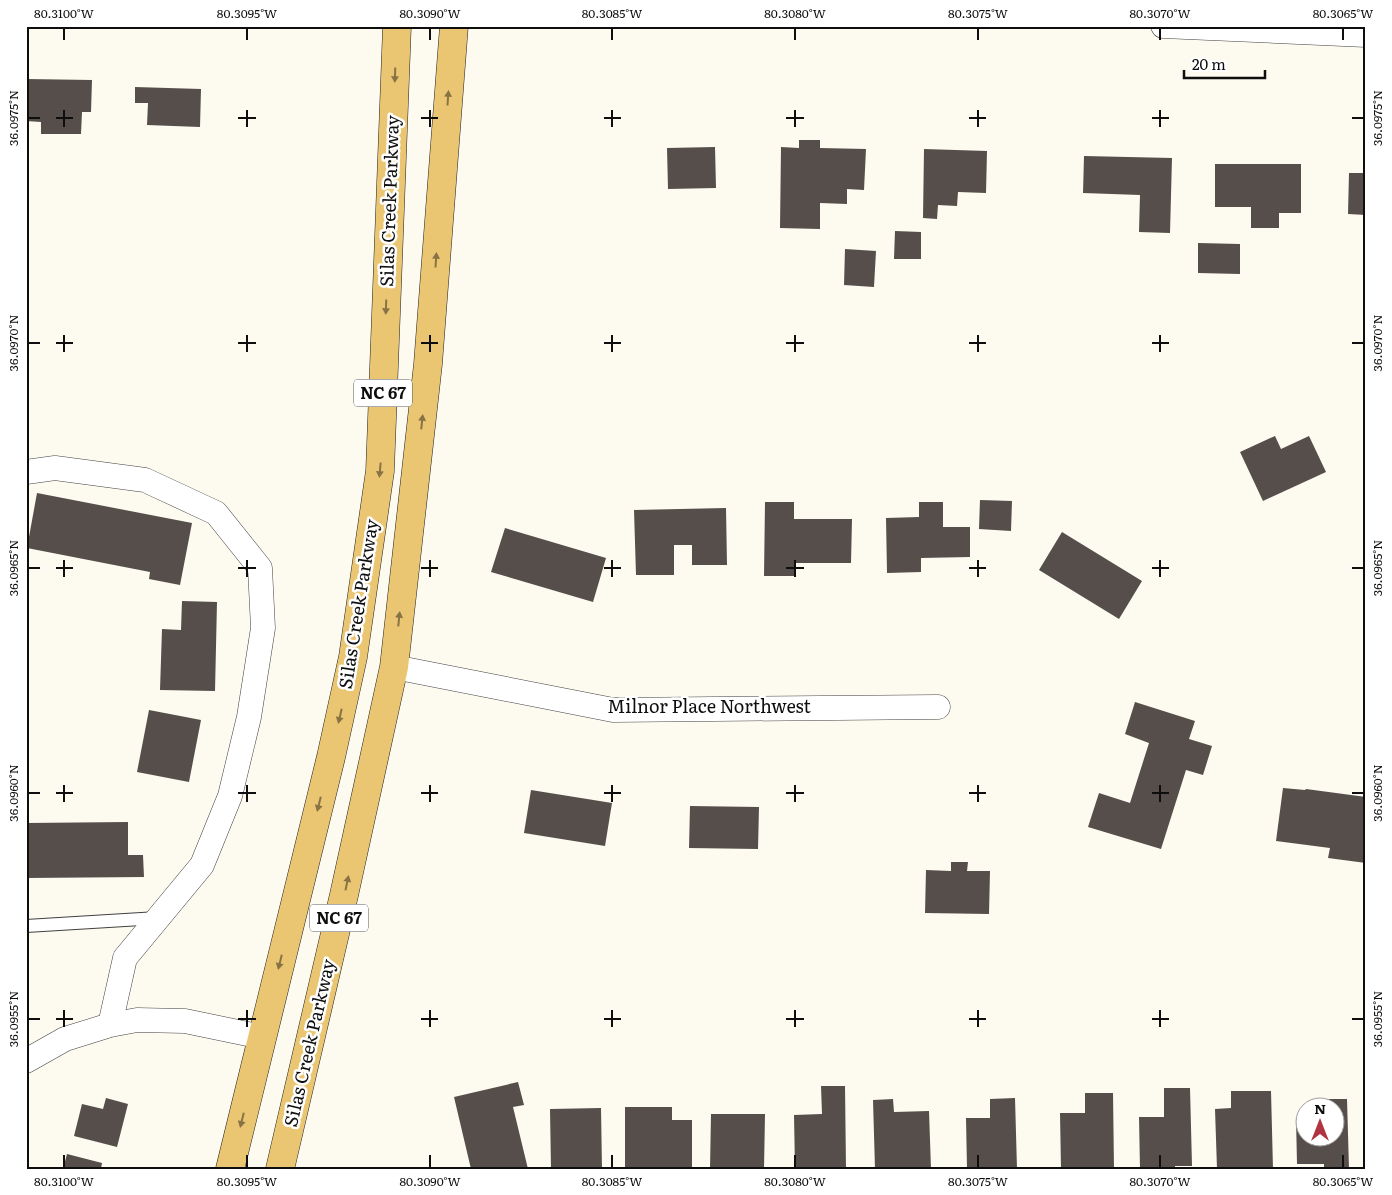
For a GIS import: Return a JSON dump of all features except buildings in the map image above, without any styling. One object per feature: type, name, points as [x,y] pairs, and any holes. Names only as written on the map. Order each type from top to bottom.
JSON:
[{"type":"main road","name":"Silas Creek Parkway","points":[[230,1169],[353,657],[380,471],[397,26]]},
{"type":"main road","name":"Silas Creek Parkway","points":[[280,1169],[344,895],[394,667],[428,364],[454,26]]},
{"type":"street","points":[[1163,26],[1366,35]]},
{"type":"street","points":[[26,472],[55,468],[145,480],[216,514],[260,568],[264,628],[249,717],[230,796],[202,865],[125,958],[110,1025]]},
{"type":"street","name":"Milnor Place Northwest","points":[[394,667],[613,710],[938,707]]},
{"type":"street","points":[[26,1061],[65,1039],[110,1025],[137,1020],[185,1021],[262,1036]]},
{"type":"lane","points":[[26,926],[158,918]]}]
